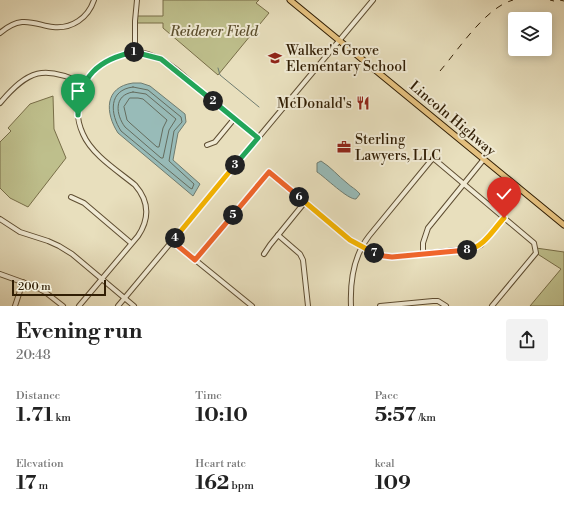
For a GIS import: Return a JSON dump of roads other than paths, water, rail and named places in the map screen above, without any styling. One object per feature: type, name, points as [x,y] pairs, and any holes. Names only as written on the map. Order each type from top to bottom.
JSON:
[{"type":"main road","name":"Lincoln Highway","points":[[290,0],[564,225]]},
{"type":"street","points":[[0,33],[6,27],[22,22],[30,22],[61,28],[70,26],[78,22],[86,15],[94,0]]},
{"type":"street","points":[[135,52],[134,21],[136,0]]},
{"type":"street","points":[[118,306],[373,0]]},
{"type":"street","points":[[79,306],[132,243],[141,231],[147,216],[146,207],[137,188],[95,152],[83,136],[79,126],[78,109],[80,94],[91,73],[115,56],[135,52],[161,59],[258,138]]},
{"type":"street","points":[[0,103],[22,80],[39,73],[58,73],[84,84]]},
{"type":"street","points":[[207,145],[215,142],[234,118]]},
{"type":"street","points":[[351,306],[354,272],[361,246],[433,158],[534,243],[536,248],[536,252],[492,306]]},
{"type":"street","points":[[423,254],[423,243],[428,228],[484,160]]},
{"type":"street","points":[[195,260],[269,172],[350,240],[384,256],[392,257],[475,248],[481,245],[504,218]]},
{"type":"street","points":[[72,197],[84,203],[132,243]]},
{"type":"street","points":[[264,254],[305,202]]},
{"type":"street","points":[[0,219],[20,232],[59,246],[72,254],[134,306]]},
{"type":"street","points":[[278,235],[297,251],[303,260],[308,306]]},
{"type":"street","points":[[172,241],[252,306]]},
{"type":"street","points":[[0,274],[46,292],[63,306]]},
{"type":"street","points":[[15,306],[23,282]]},
{"type":"street","points":[[380,306],[433,301],[438,301],[446,306]]},
{"type":"water","points":[[141,83],[150,86],[185,114],[186,122],[178,133],[173,160],[200,184],[193,196],[118,133],[109,109],[112,95],[123,85]]},
{"type":"water","points":[[321,161],[360,194],[356,199],[342,192],[317,172],[317,163]]},
{"type":"waterway","points":[[218,68],[220,75],[259,107]]},
{"type":"railway","points":[[440,71],[473,30],[492,11],[513,0]]},
{"type":"railway","points":[[550,0],[554,1]]},
{"type":"railway","points":[[560,0],[564,1]]},
{"type":"place","name":"Walker's Grove Elementary School","points":[[275,58]]},
{"type":"place","name":"McDonald's","points":[[363,103]]},
{"type":"place","name":"Sterling Lawyers, LLC","points":[[344,147]]},
{"type":"park label","name":"Reiderer Field","points":[[214,31]]}]
